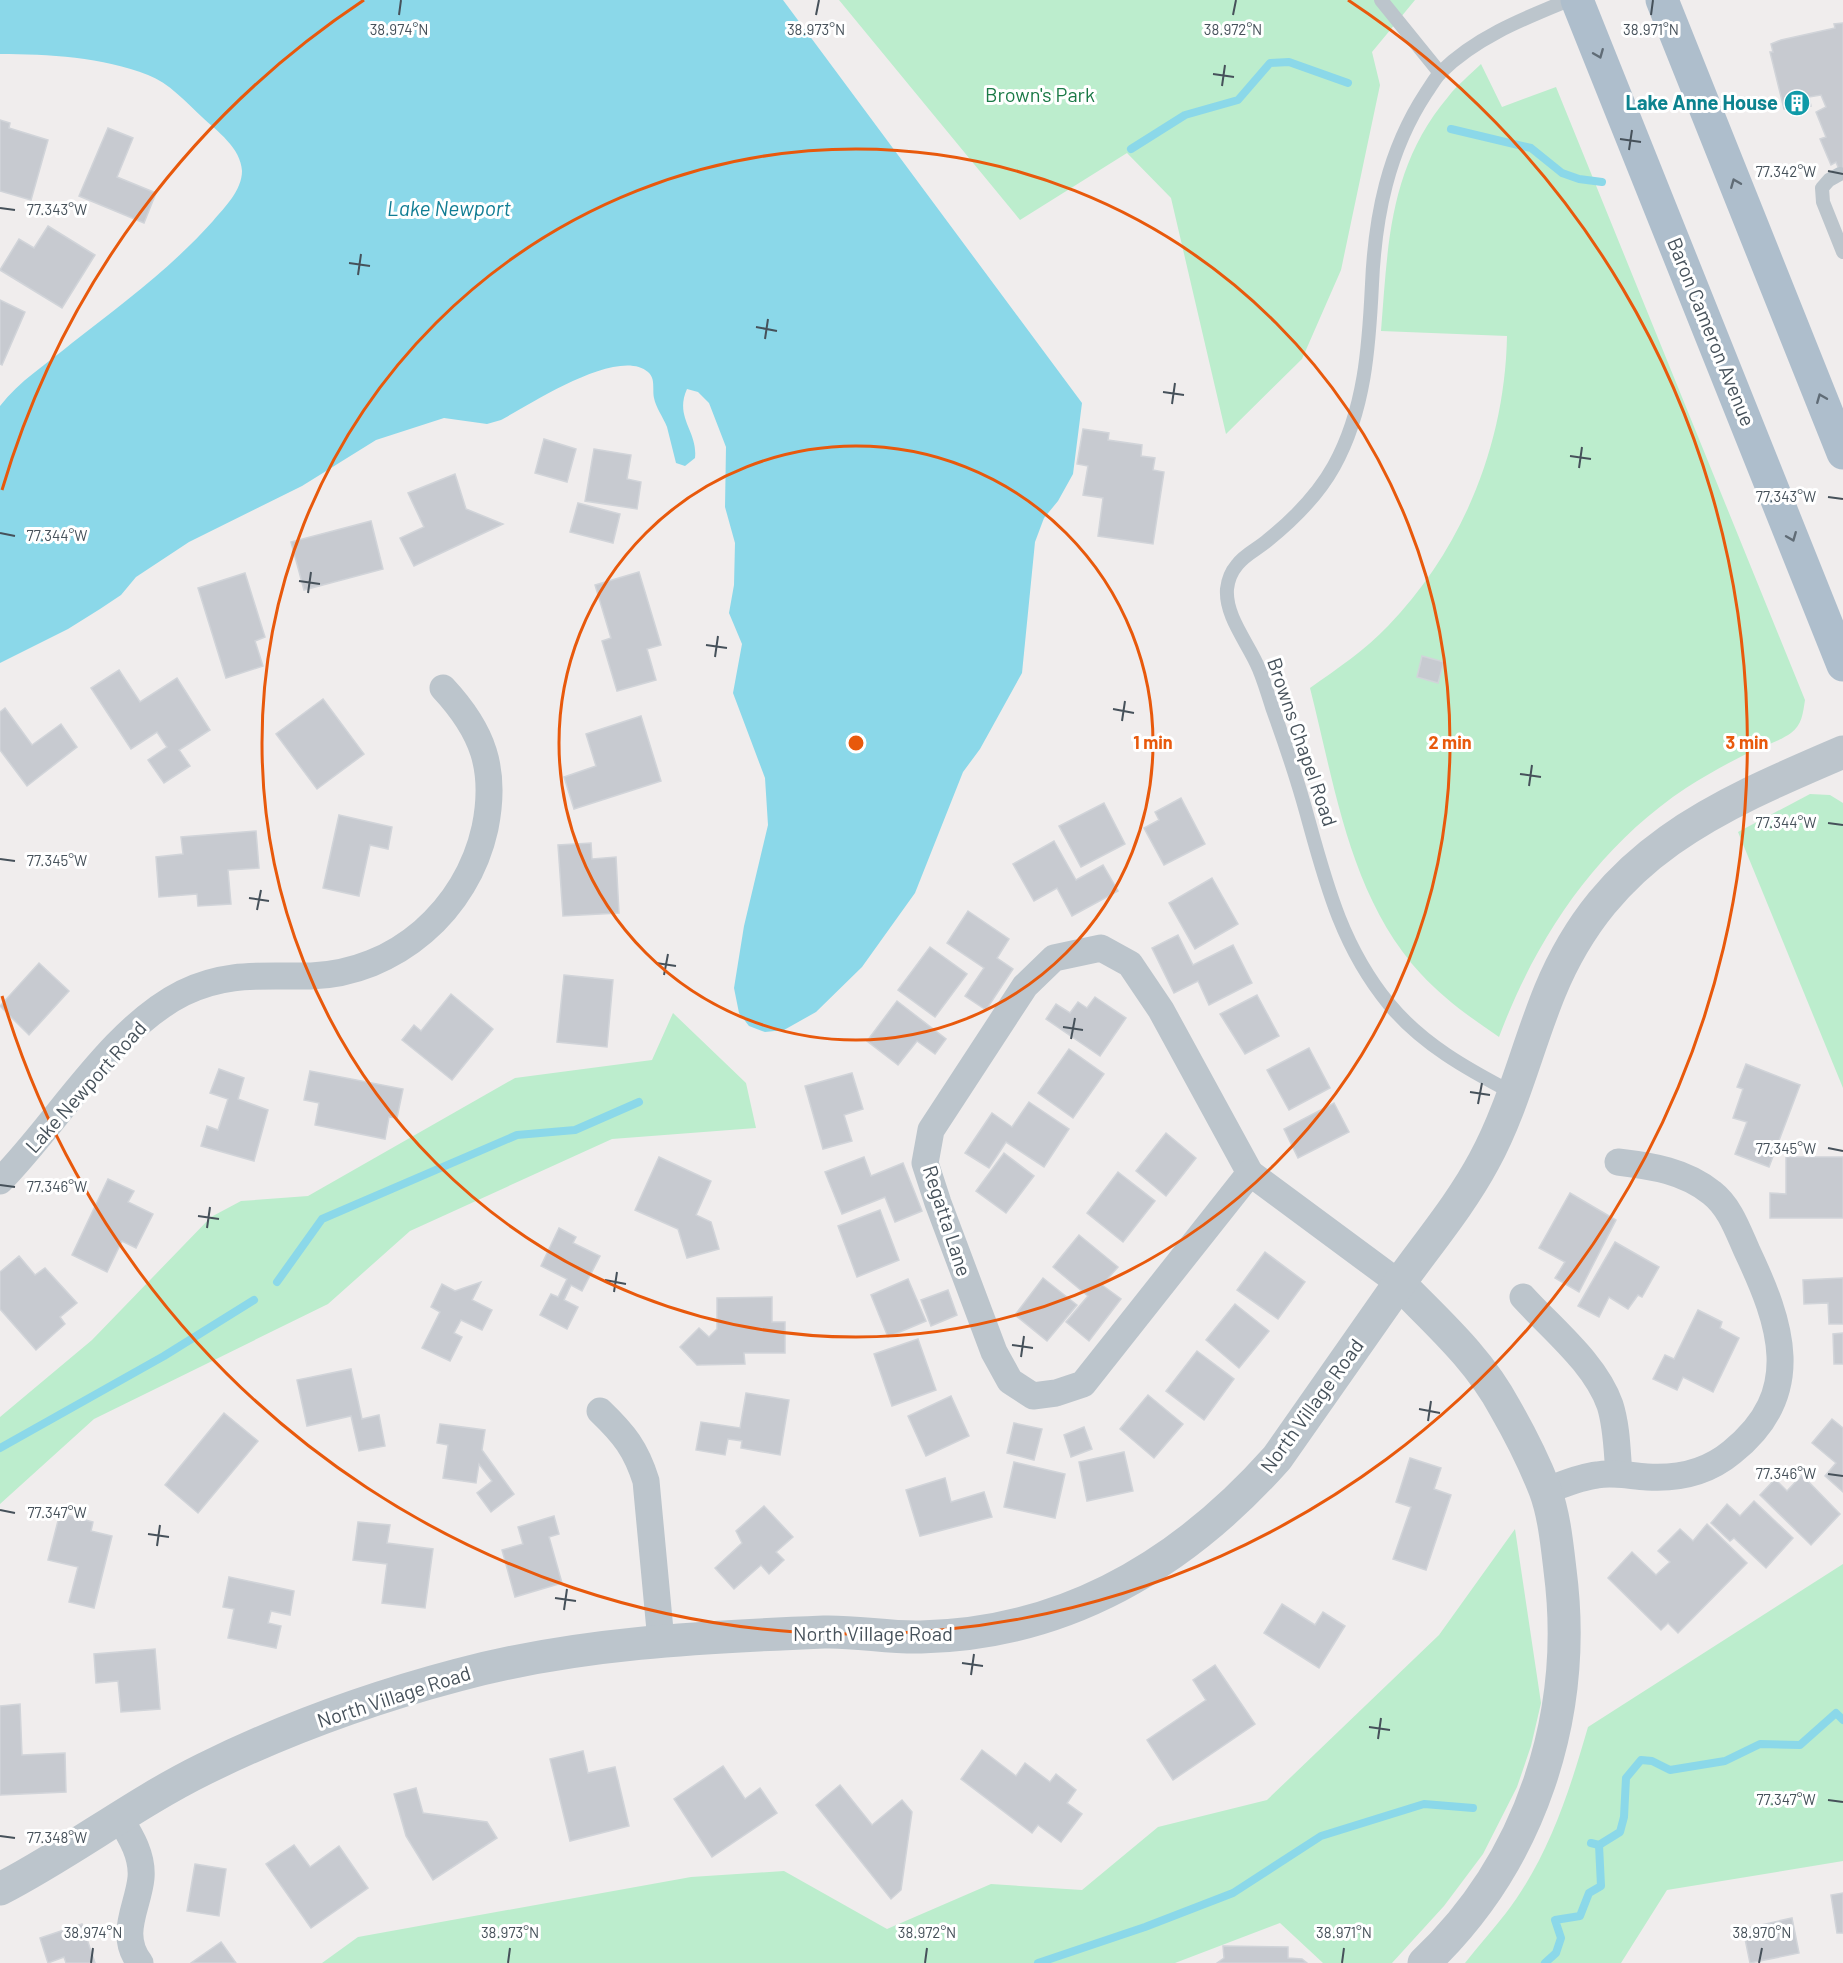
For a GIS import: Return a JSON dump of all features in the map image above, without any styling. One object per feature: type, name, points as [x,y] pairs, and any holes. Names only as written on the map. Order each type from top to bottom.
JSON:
[{"type":"main road","name":"Baron Cameron Avenue","points":[[1577,0],[1843,665]]},
{"type":"main road","points":[[1662,0],[1843,453]]},
{"type":"street","name":"Lake Newport Road","points":[[0,1181],[128,1034],[182,993],[214,981],[247,975],[312,976],[365,966],[397,951],[424,933],[442,915],[468,875],[481,844],[488,814],[490,781],[478,733],[464,711],[443,688]]},
{"type":"street","name":"North Village Road","points":[[0,1889],[119,1817],[203,1770],[279,1735],[368,1702],[460,1674],[543,1656],[661,1641],[829,1632],[920,1637],[974,1632],[1044,1616],[1115,1588],[1180,1549],[1205,1531],[1244,1495],[1277,1458],[1457,1204],[1484,1162],[1563,962],[1583,927],[1617,883],[1661,846],[1718,810],[1843,752]]},
{"type":"street","name":"Regatta Lane","points":[[1250,1173],[1083,1384],[1056,1393],[1033,1396],[1010,1381],[994,1352],[925,1163],[931,1130],[1025,986],[1054,958],[1101,948],[1130,964],[1149,992],[1250,1173],[1400,1284]]},
{"type":"street","points":[[1545,1491],[1576,1479],[1598,1474],[1673,1478],[1712,1465],[1732,1452],[1754,1430],[1768,1409],[1778,1381],[1782,1354],[1777,1323],[1765,1288],[1729,1212],[1714,1194],[1697,1182],[1677,1173],[1618,1162]]},
{"type":"street","points":[[1400,1284],[1475,1360],[1505,1407],[1545,1491],[1564,1602],[1565,1656],[1560,1704],[1550,1750],[1530,1810],[1493,1881],[1424,1963]]},
{"type":"street","points":[[1523,1298],[1589,1368],[1601,1385],[1614,1425],[1618,1474]]},
{"type":"street","points":[[600,1411],[625,1436],[638,1457],[646,1481],[661,1641]]},
{"type":"street","points":[[119,1817],[140,1858],[141,1877],[130,1920],[129,1938],[134,1955],[140,1963]]},
{"type":"lane","points":[[1381,0],[1440,73]]},
{"type":"lane","name":"Browns Chapel Road","points":[[1513,1093],[1449,1057],[1421,1036],[1389,1004],[1359,959],[1335,915],[1293,765],[1259,668],[1228,604],[1227,588],[1231,573],[1239,561],[1267,541],[1315,495],[1335,465],[1352,423],[1362,389],[1369,335],[1375,230],[1390,165],[1403,134],[1440,73],[1491,35],[1569,0]]},
{"type":"lane","points":[[1840,174],[1829,180],[1822,188],[1823,202],[1843,252]]},
{"type":"green space","name":"Brown's Park","points":[[839,0],[1415,0],[1372,52],[1380,85],[1341,270],[1302,359],[1226,434],[1171,198],[1127,153],[1020,220]]},
{"type":"green space","points":[[1481,64],[1502,107],[1556,87],[1805,700],[1803,714],[1795,730],[1734,760],[1686,788],[1624,838],[1597,867],[1551,930],[1531,965],[1499,1037],[1448,1000],[1421,974],[1397,944],[1377,911],[1348,839],[1310,688],[1370,643],[1415,596],[1438,563],[1458,528],[1475,492],[1488,455],[1498,416],[1507,336],[1381,331],[1390,237],[1403,179],[1428,124],[1459,84]]},
{"type":"green space","points":[[1810,794],[1830,795],[1843,803],[1843,1088],[1738,832]]},
{"type":"green space","points":[[673,1013],[746,1083],[756,1128],[612,1139],[410,1231],[328,1304],[94,1419],[0,1504],[0,1417],[92,1340],[211,1217],[241,1201],[308,1196],[515,1078],[652,1060]]},
{"type":"green space","points":[[1515,1529],[1541,1703],[1531,1746],[1517,1787],[1483,1854],[1444,1906],[1392,1963],[1323,1963],[1280,1923],[1175,1963],[322,1963],[358,1937],[691,1877],[784,1871],[887,1929],[991,1884],[1082,1890],[1158,1827],[1267,1800],[1439,1635]]},
{"type":"green space","points":[[1843,1564],[1843,1861],[1667,1890],[1621,1963],[1465,1963],[1506,1913],[1534,1870],[1556,1824],[1588,1727]]},
{"type":"water","name":"Lake Newport","points":[[0,0],[783,0],[1082,403],[1073,474],[1058,501],[1044,518],[1035,542],[1022,673],[980,749],[963,772],[915,893],[862,967],[816,1012],[784,1030],[765,1032],[749,1026],[739,1013],[734,988],[744,926],[768,825],[765,778],[733,693],[742,644],[729,613],[734,585],[735,543],[725,507],[726,447],[709,403],[698,392],[687,389],[684,399],[683,408],[695,448],[695,458],[685,466],[676,463],[667,427],[653,395],[652,378],[648,372],[634,366],[616,366],[596,372],[552,391],[501,420],[487,424],[444,418],[376,440],[302,486],[189,542],[136,577],[121,595],[100,609],[68,629],[0,663],[0,406],[25,380],[180,255],[227,204],[239,185],[242,171],[241,163],[233,147],[177,93],[156,78],[94,60],[0,54]]},
{"type":"building","name":"Lake Anne House","points":[[1843,23],[1843,180],[1836,162],[1831,165],[1820,139],[1826,137],[1816,112],[1826,107],[1821,95],[1809,97],[1811,106],[1784,109],[1770,52],[1773,52],[1771,44],[1781,40],[1835,28],[1834,24]]},
{"type":"building","points":[[0,120],[10,123],[9,128],[48,140],[31,200],[0,191]]},
{"type":"building","points":[[108,128],[133,138],[117,177],[156,193],[144,223],[79,196]]},
{"type":"building","points":[[48,226],[95,255],[62,308],[0,270],[19,239],[34,248]]},
{"type":"building","points":[[0,300],[25,312],[2,365],[0,364]]},
{"type":"building","points":[[1083,429],[1109,433],[1108,440],[1142,445],[1141,456],[1155,458],[1153,470],[1164,472],[1153,544],[1098,536],[1103,498],[1083,495],[1088,466],[1077,464]]},
{"type":"building","points":[[544,439],[576,449],[567,482],[535,473]]},
{"type":"building","points":[[594,449],[631,455],[627,479],[641,482],[637,509],[585,501]]},
{"type":"building","points":[[455,474],[466,509],[503,524],[414,566],[400,538],[424,527],[408,493]]},
{"type":"building","points":[[578,503],[620,514],[613,543],[570,532]]},
{"type":"building","points":[[371,521],[383,569],[304,590],[291,542]]},
{"type":"building","points":[[639,572],[661,645],[647,649],[656,680],[617,691],[602,641],[611,638],[595,585]]},
{"type":"building","points":[[245,573],[265,637],[255,641],[263,666],[226,678],[198,588]]},
{"type":"building","points":[[1422,656],[1444,662],[1438,683],[1417,677]]},
{"type":"building","points":[[119,670],[140,702],[177,678],[210,730],[179,750],[190,766],[164,783],[148,760],[167,747],[157,732],[131,749],[91,688]]},
{"type":"building","points":[[323,699],[364,754],[317,789],[276,734]]},
{"type":"building","points":[[5,708],[32,745],[61,724],[77,747],[27,786],[0,750],[0,712]]},
{"type":"building","points":[[641,716],[661,781],[574,809],[564,777],[596,766],[586,734]]},
{"type":"building","points":[[1181,798],[1205,844],[1164,865],[1144,828],[1159,820],[1155,812]]},
{"type":"building","points":[[1104,803],[1125,844],[1081,867],[1059,826]]},
{"type":"building","points":[[339,815],[392,827],[388,849],[370,845],[359,896],[323,888]]},
{"type":"building","points":[[256,831],[259,868],[228,870],[231,904],[198,906],[197,894],[159,897],[156,857],[183,854],[181,837]]},
{"type":"building","points":[[1054,841],[1076,880],[1103,865],[1118,891],[1072,916],[1057,888],[1034,901],[1013,864]]},
{"type":"building","points":[[591,843],[592,859],[616,857],[619,913],[563,916],[558,845]]},
{"type":"building","points":[[1212,878],[1238,924],[1195,949],[1169,903]]},
{"type":"building","points":[[968,911],[1009,939],[997,958],[1013,969],[986,1010],[965,996],[984,968],[947,943]]},
{"type":"building","points":[[1178,935],[1193,965],[1233,945],[1252,983],[1209,1005],[1198,981],[1174,993],[1152,948]]},
{"type":"building","points":[[930,947],[967,974],[935,1017],[898,990]]},
{"type":"building","points":[[39,963],[69,991],[29,1035],[0,1006]]},
{"type":"building","points":[[564,975],[613,980],[607,1047],[557,1042]]},
{"type":"building","points":[[451,994],[493,1029],[452,1080],[402,1040],[414,1025],[421,1031]]},
{"type":"building","points":[[1257,995],[1279,1036],[1245,1054],[1220,1014]]},
{"type":"building","points":[[1095,997],[1126,1018],[1100,1056],[1046,1019],[1056,1004],[1070,1013],[1078,1002],[1087,1008]]},
{"type":"building","points":[[897,1001],[946,1039],[935,1054],[917,1041],[898,1065],[867,1041]]},
{"type":"building","points":[[1309,1048],[1330,1088],[1289,1110],[1267,1070]]},
{"type":"building","points":[[1069,1049],[1104,1074],[1073,1118],[1038,1093]]},
{"type":"building","points":[[1746,1064],[1800,1085],[1769,1167],[1735,1154],[1747,1122],[1733,1118],[1743,1089],[1737,1087]]},
{"type":"building","points":[[219,1069],[244,1078],[238,1099],[268,1110],[254,1161],[201,1146],[207,1126],[218,1130],[228,1099],[210,1093]]},
{"type":"building","points":[[310,1071],[403,1089],[397,1118],[389,1117],[385,1139],[315,1125],[319,1103],[304,1100]]},
{"type":"building","points":[[852,1073],[863,1109],[844,1115],[852,1141],[823,1149],[805,1086]]},
{"type":"building","points":[[1029,1102],[1069,1129],[1044,1167],[1006,1142],[989,1168],[965,1153],[992,1113],[1012,1127]]},
{"type":"building","points":[[1334,1103],[1349,1132],[1298,1158],[1284,1129]]},
{"type":"building","points":[[1166,1133],[1196,1158],[1166,1196],[1136,1171]]},
{"type":"building","points":[[1004,1153],[1034,1176],[1006,1213],[976,1191]]},
{"type":"building","points":[[659,1157],[711,1181],[696,1215],[711,1222],[719,1249],[687,1258],[678,1229],[635,1210]]},
{"type":"building","points":[[864,1157],[871,1176],[903,1163],[922,1211],[895,1222],[885,1197],[842,1214],[825,1172]]},
{"type":"building","points":[[1786,1157],[1843,1157],[1843,1218],[1770,1218],[1770,1193],[1786,1194]]},
{"type":"building","points":[[1118,1172],[1155,1201],[1123,1242],[1087,1213]]},
{"type":"building","points":[[108,1179],[134,1191],[128,1202],[153,1214],[136,1248],[122,1241],[107,1272],[72,1255]]},
{"type":"building","points":[[1570,1193],[1616,1220],[1579,1292],[1555,1278],[1565,1262],[1539,1248]]},
{"type":"building","points":[[880,1210],[899,1260],[857,1277],[838,1226]]},
{"type":"building","points":[[559,1228],[576,1237],[573,1243],[600,1256],[582,1291],[571,1285],[564,1300],[578,1307],[567,1329],[540,1315],[551,1294],[558,1297],[567,1279],[541,1266]]},
{"type":"building","points":[[1079,1235],[1118,1267],[1102,1285],[1121,1299],[1089,1341],[1066,1322],[1088,1296],[1053,1267]]},
{"type":"building","points":[[1615,1242],[1659,1267],[1642,1297],[1638,1295],[1628,1309],[1609,1297],[1599,1317],[1578,1306]]},
{"type":"building","points":[[1265,1252],[1305,1282],[1278,1319],[1237,1290]]},
{"type":"building","points":[[19,1256],[35,1275],[45,1268],[77,1303],[60,1317],[65,1324],[36,1350],[0,1309],[0,1272]]},
{"type":"building","points":[[1043,1278],[1077,1305],[1047,1341],[1015,1315]]},
{"type":"building","points":[[1843,1278],[1843,1324],[1829,1324],[1828,1303],[1804,1304],[1803,1280]]},
{"type":"building","points":[[908,1279],[926,1321],[888,1337],[871,1295]]},
{"type":"building","points":[[481,1282],[472,1300],[492,1310],[482,1330],[461,1320],[454,1333],[462,1337],[450,1361],[422,1348],[440,1312],[431,1307],[442,1284],[455,1291]]},
{"type":"building","points":[[948,1290],[957,1315],[931,1326],[921,1300]]},
{"type":"building","points":[[772,1297],[772,1322],[785,1322],[785,1353],[744,1353],[745,1364],[697,1365],[680,1347],[699,1328],[709,1337],[717,1329],[717,1298]]},
{"type":"building","points":[[1235,1304],[1269,1331],[1239,1368],[1206,1340]]},
{"type":"building","points":[[1698,1310],[1722,1322],[1720,1328],[1739,1338],[1713,1392],[1683,1377],[1677,1390],[1653,1379],[1665,1355],[1674,1359]]},
{"type":"building","points":[[1843,1333],[1843,1364],[1834,1364],[1833,1334]]},
{"type":"building","points":[[918,1339],[936,1390],[892,1406],[874,1354]]},
{"type":"building","points":[[1197,1351],[1234,1379],[1204,1420],[1166,1391]]},
{"type":"building","points":[[351,1369],[362,1419],[379,1415],[385,1446],[359,1451],[351,1416],[307,1426],[297,1380]]},
{"type":"building","points":[[746,1393],[789,1400],[780,1455],[741,1448],[742,1441],[728,1439],[725,1455],[696,1450],[701,1422],[740,1428]]},
{"type":"building","points":[[1148,1395],[1183,1424],[1154,1458],[1120,1429]]},
{"type":"building","points":[[951,1396],[969,1436],[926,1456],[908,1416]]},
{"type":"building","points":[[224,1413],[258,1441],[198,1513],[165,1485]]},
{"type":"building","points":[[1832,1419],[1843,1428],[1843,1492],[1825,1476],[1836,1463],[1812,1443]]},
{"type":"building","points":[[1014,1423],[1042,1429],[1034,1460],[1007,1453]]},
{"type":"building","points":[[440,1424],[485,1430],[482,1450],[514,1494],[491,1512],[477,1493],[492,1481],[479,1464],[476,1483],[443,1478],[448,1445],[437,1443]]},
{"type":"building","points":[[1084,1427],[1092,1449],[1071,1457],[1064,1435]]},
{"type":"building","points":[[1124,1452],[1133,1491],[1087,1501],[1079,1462]]},
{"type":"building","points":[[1410,1458],[1441,1468],[1434,1489],[1451,1495],[1426,1570],[1393,1559],[1411,1507],[1396,1502]]},
{"type":"building","points":[[1014,1462],[1065,1474],[1055,1518],[1004,1507]]},
{"type":"building","points":[[1802,1475],[1840,1514],[1811,1545],[1760,1495],[1775,1479],[1787,1491]]},
{"type":"building","points":[[945,1478],[951,1502],[984,1492],[992,1517],[920,1536],[906,1490]]},
{"type":"building","points":[[1754,1501],[1793,1538],[1766,1568],[1734,1538],[1730,1541],[1711,1523],[1727,1504],[1740,1516]]},
{"type":"building","points":[[764,1506],[793,1537],[776,1552],[784,1560],[769,1574],[761,1565],[734,1589],[715,1568],[742,1543],[736,1531]]},
{"type":"building","points":[[60,1513],[93,1522],[91,1531],[112,1536],[94,1608],[69,1602],[78,1567],[48,1560]]},
{"type":"building","points":[[554,1516],[559,1534],[549,1537],[562,1583],[515,1597],[502,1550],[523,1544],[518,1527]]},
{"type":"building","points":[[358,1522],[390,1525],[387,1543],[433,1549],[425,1608],[382,1603],[387,1564],[353,1560]]},
{"type":"building","points":[[1707,1524],[1747,1563],[1678,1633],[1668,1623],[1661,1630],[1608,1578],[1632,1552],[1656,1575],[1670,1562],[1658,1551],[1680,1529],[1693,1541]]},
{"type":"building","points":[[229,1577],[294,1591],[290,1615],[271,1611],[268,1623],[281,1626],[276,1648],[228,1638],[234,1609],[223,1607]]},
{"type":"building","points":[[1282,1604],[1315,1625],[1323,1612],[1345,1626],[1319,1668],[1264,1633]]},
{"type":"building","points":[[155,1649],[160,1709],[121,1712],[118,1681],[96,1683],[94,1654]]},
{"type":"building","points":[[1215,1665],[1255,1724],[1173,1780],[1147,1740],[1206,1700],[1193,1680]]},
{"type":"building","points":[[20,1704],[22,1755],[65,1753],[66,1792],[0,1795],[0,1706]]},
{"type":"building","points":[[982,1750],[1016,1776],[1025,1763],[1050,1782],[1056,1774],[1076,1790],[1067,1803],[1082,1814],[1061,1842],[1038,1825],[1032,1833],[961,1779]]},
{"type":"building","points":[[583,1751],[588,1773],[615,1767],[629,1826],[570,1841],[550,1759]]},
{"type":"building","points":[[723,1766],[745,1799],[760,1788],[777,1813],[712,1857],[674,1799]]},
{"type":"building","points":[[840,1785],[872,1825],[902,1800],[912,1812],[901,1890],[891,1899],[816,1805]]},
{"type":"building","points":[[416,1788],[423,1813],[487,1822],[497,1838],[433,1880],[406,1836],[394,1794]]},
{"type":"building","points":[[294,1845],[310,1867],[339,1846],[368,1888],[311,1928],[266,1864]]},
{"type":"building","points":[[195,1864],[226,1869],[219,1916],[187,1911]]},
{"type":"building","points":[[1843,1893],[1843,1933],[1837,1933],[1831,1895]]},
{"type":"building","points":[[1792,1918],[1799,1953],[1750,1963],[1743,1929]]},
{"type":"building","points":[[82,1924],[95,1963],[66,1963],[64,1957],[48,1963],[40,1938]]},
{"type":"building","points":[[221,1942],[236,1963],[191,1963]]},
{"type":"building","points":[[1223,1946],[1288,1947],[1288,1958],[1302,1959],[1307,1963],[1217,1963],[1224,1958]]},
{"type":"waterway","points":[[1131,149],[1185,115],[1238,100],[1270,63],[1289,62],[1348,83]]},
{"type":"waterway","points":[[1451,129],[1531,148],[1562,173],[1579,179],[1602,182]]},
{"type":"waterway","points":[[277,1282],[322,1219],[517,1135],[575,1130],[639,1102]]},
{"type":"waterway","points":[[0,1448],[164,1356],[254,1300]]},
{"type":"waterway","points":[[1591,1843],[1599,1845],[1620,1832],[1624,1817],[1626,1778],[1641,1760],[1652,1761],[1670,1770],[1725,1761],[1760,1744],[1800,1745],[1836,1713],[1843,1720]]},
{"type":"waterway","points":[[1038,1963],[1145,1927],[1233,1893],[1321,1836],[1424,1804],[1473,1808]]},
{"type":"waterway","points":[[1545,1963],[1556,1953],[1561,1938],[1555,1920],[1580,1916],[1589,1893],[1601,1886],[1599,1845]]},
{"type":"place","name":"Lake Anne House","points":[[1797,103]]}]
